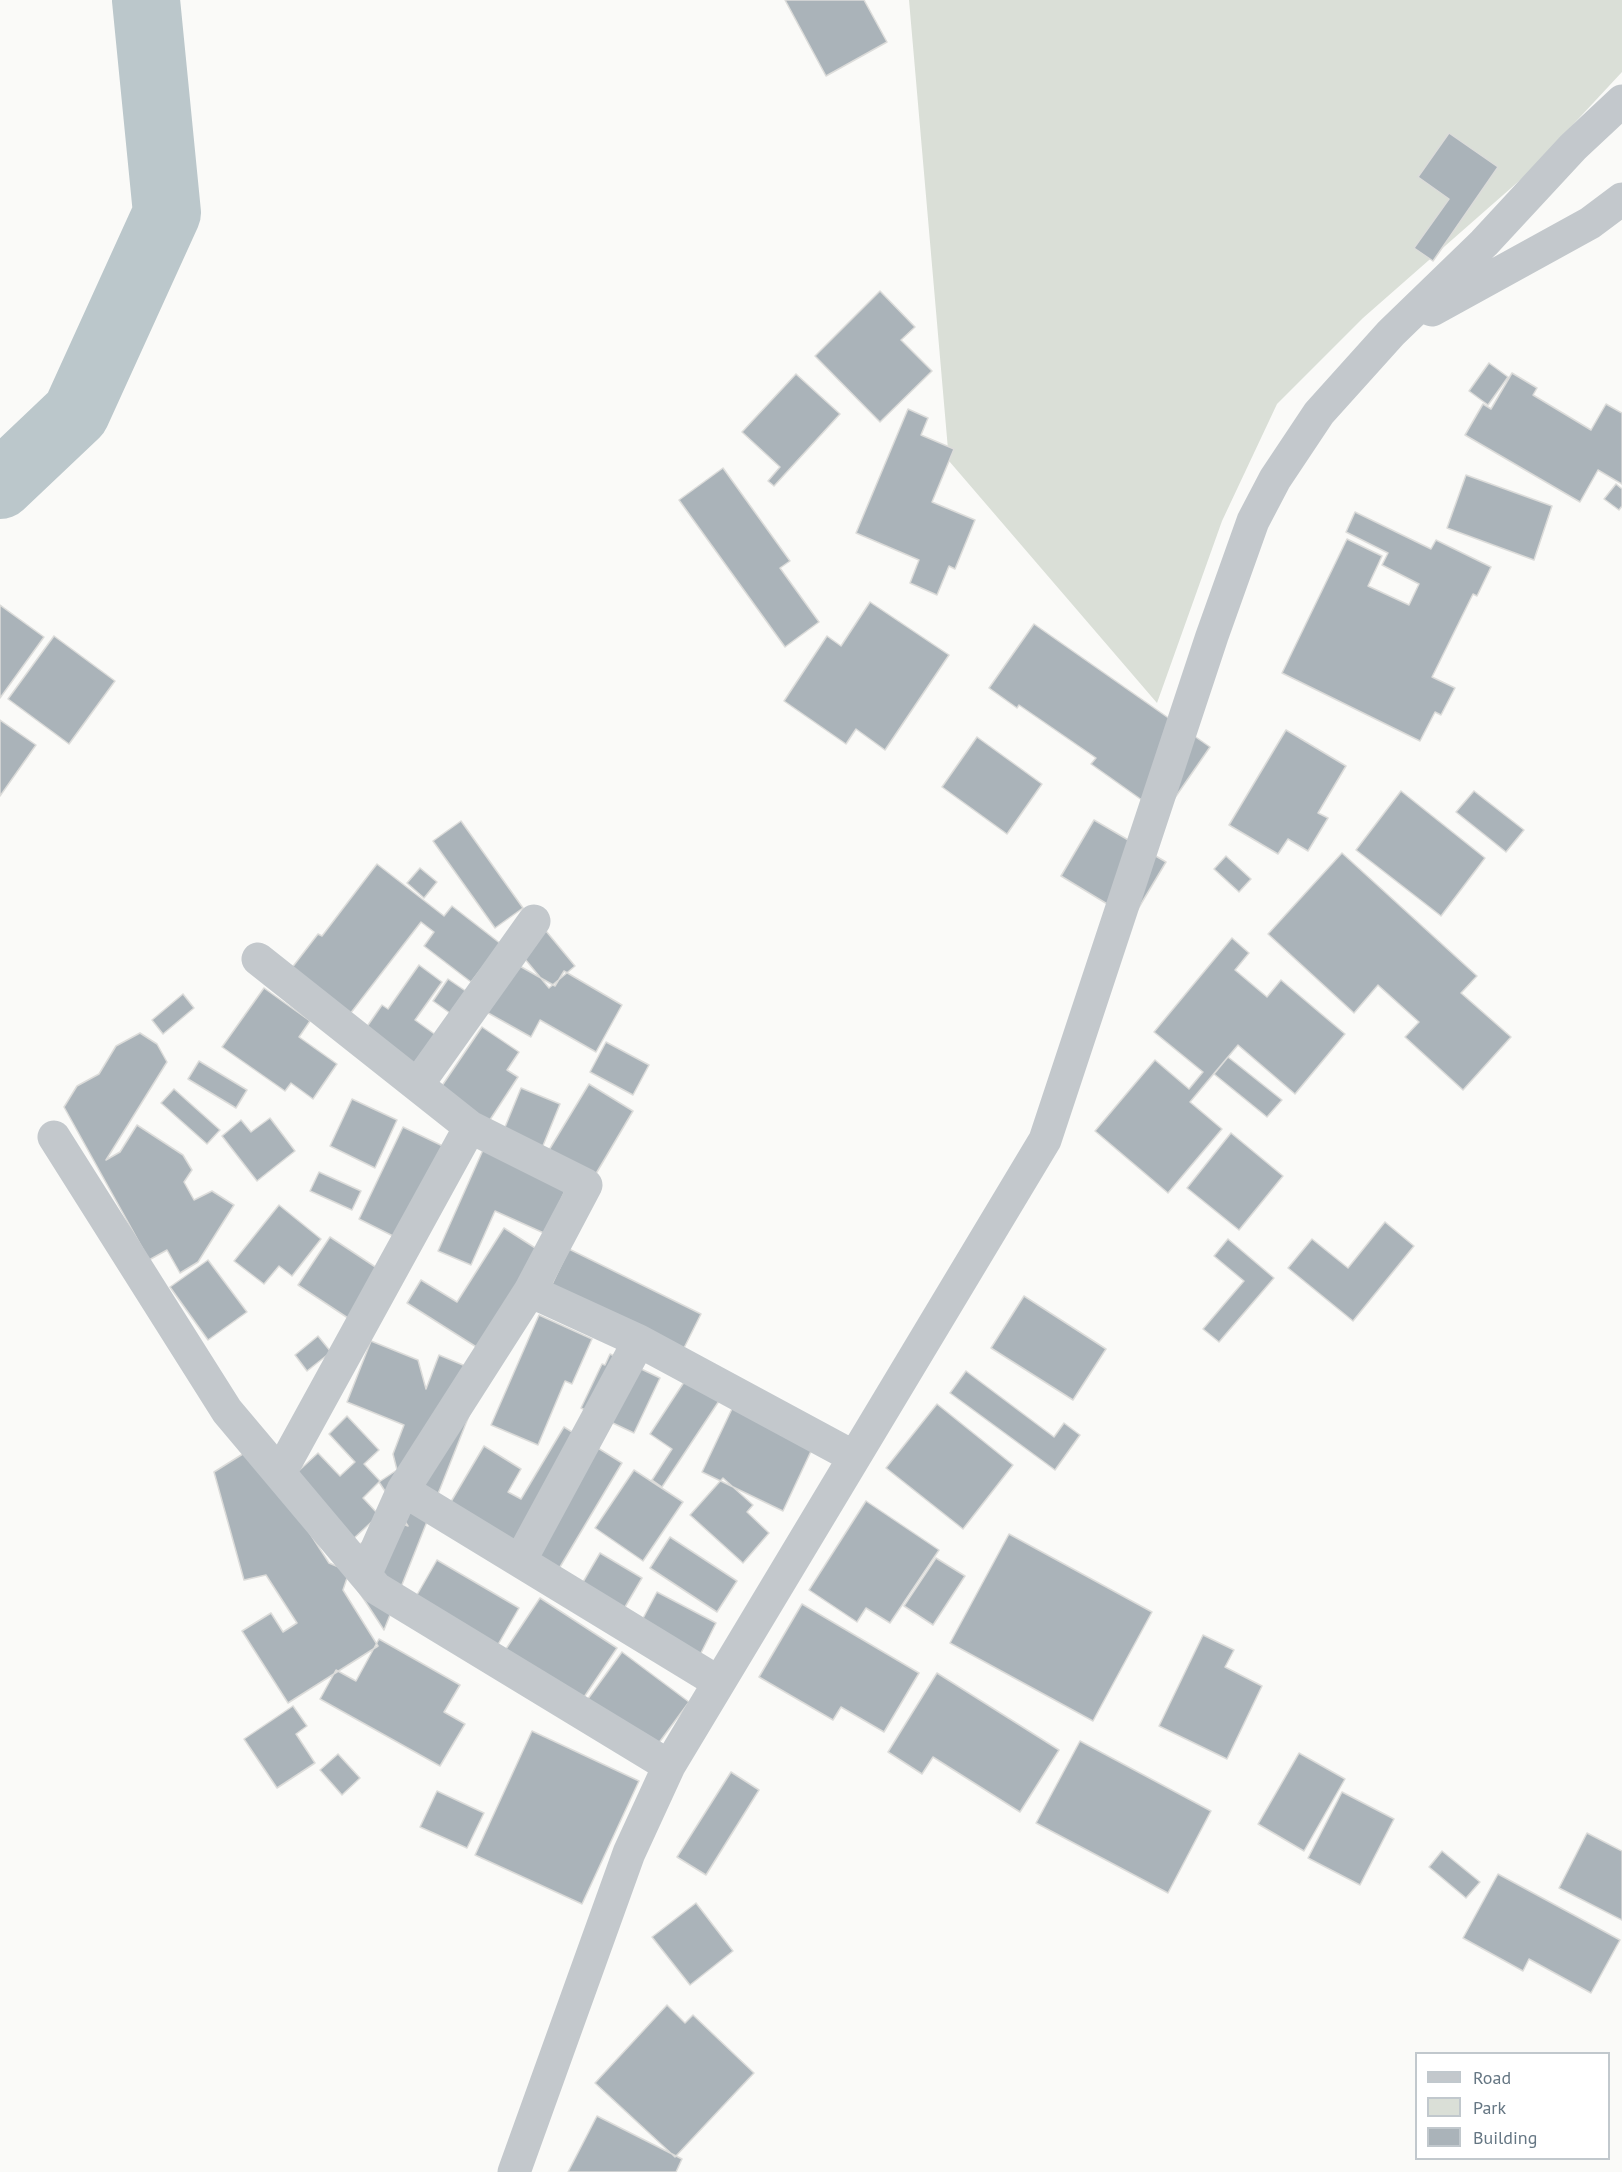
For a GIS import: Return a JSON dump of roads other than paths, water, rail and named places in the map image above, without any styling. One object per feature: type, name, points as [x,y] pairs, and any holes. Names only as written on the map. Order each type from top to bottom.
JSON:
[{"type":"street","points":[[514,2172],[629,1853],[669,1766],[1045,1140],[1212,636],[1253,521],[1275,479],[1319,413],[1391,333],[1484,243],[1573,147],[1622,101]]},
{"type":"street","points":[[1391,333],[1590,224],[1622,199]]},
{"type":"street","points":[[418,1084],[534,921]]},
{"type":"street","points":[[258,959],[470,1127],[586,1185],[530,1291],[403,1490],[365,1575]]},
{"type":"street","points":[[280,1473],[470,1127]]},
{"type":"street","points":[[54,1137],[227,1410],[376,1588],[669,1766]]},
{"type":"street","points":[[530,1291],[639,1341],[854,1457]]},
{"type":"street","points":[[520,1561],[639,1341]]},
{"type":"street","points":[[403,1490],[718,1682]]},
{"type":"waterway","points":[[0,485],[76,413],[167,213],[146,0]]}]
